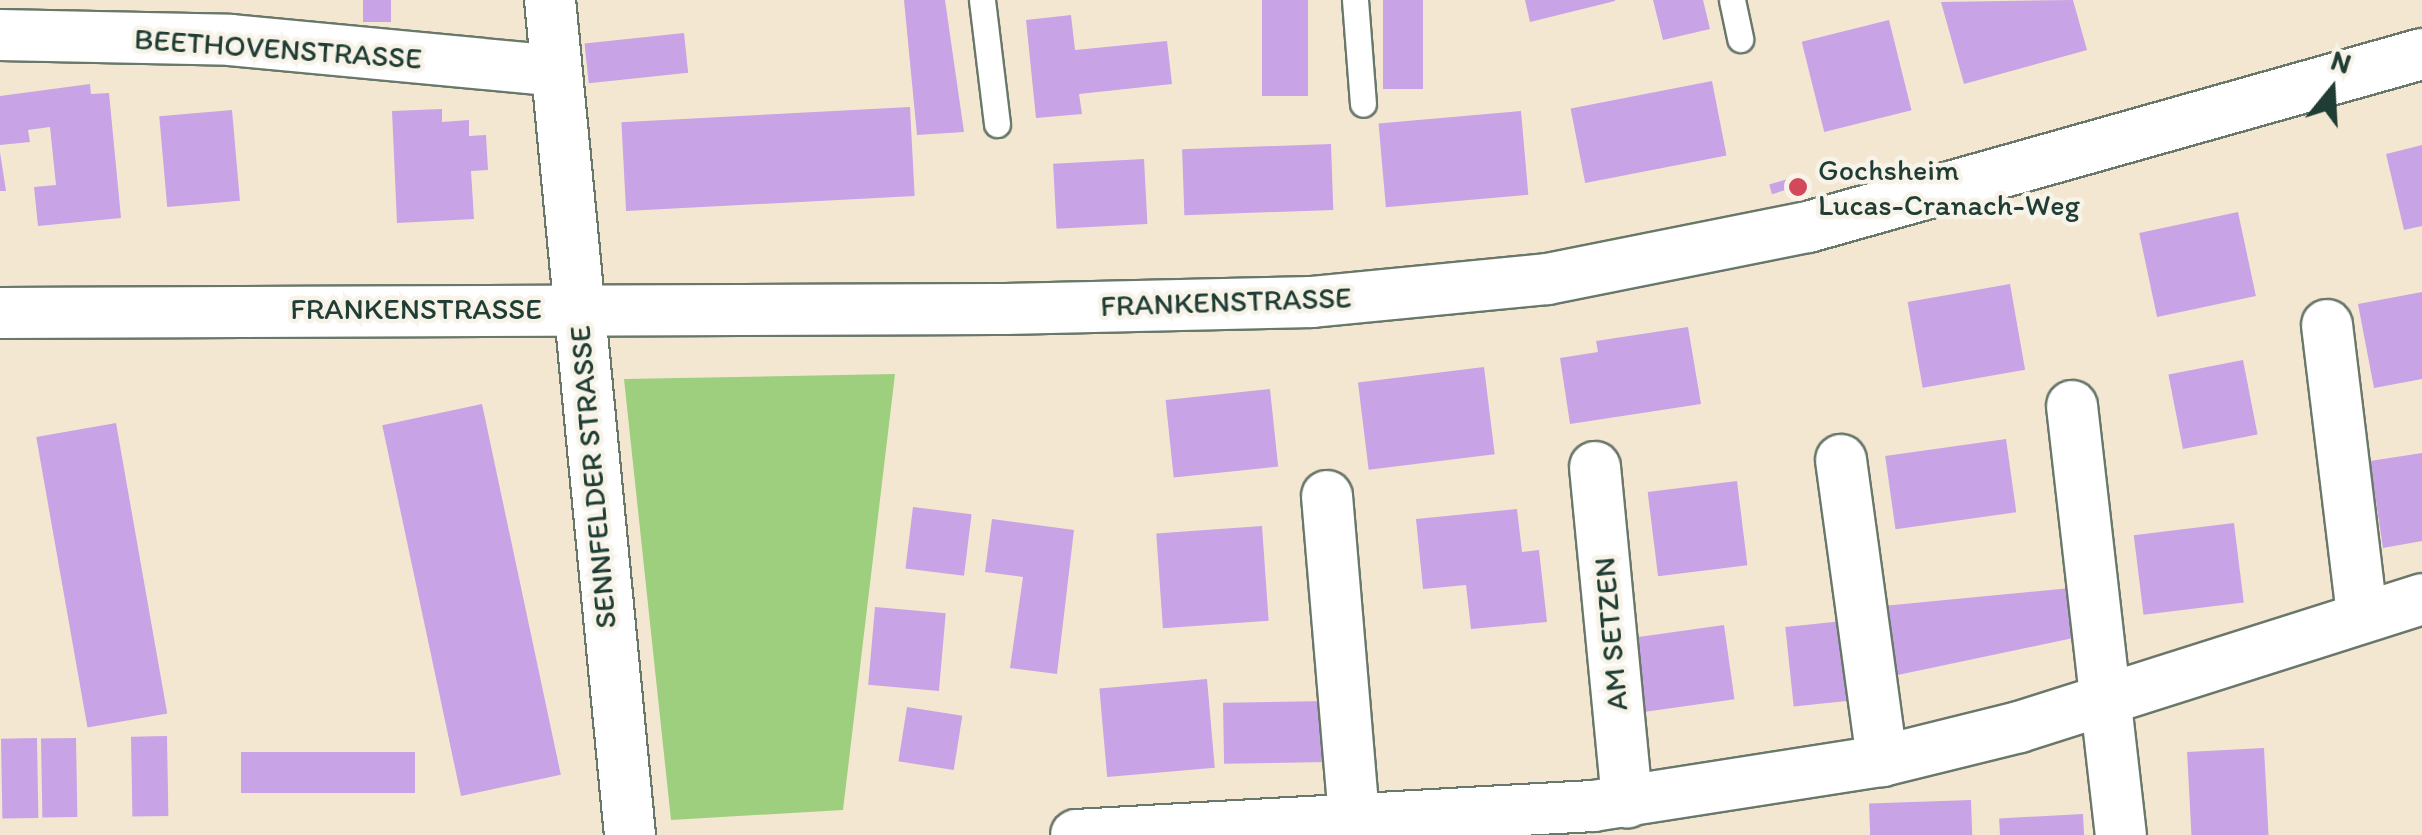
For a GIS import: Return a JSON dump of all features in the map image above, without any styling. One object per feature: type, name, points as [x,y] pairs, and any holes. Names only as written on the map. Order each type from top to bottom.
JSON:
[{"type":"street","name":"SENNFELDER STRASSE","points":[[550,0],[630,835]]},
{"type":"street","name":"BEETHOVENSTRASSE","points":[[0,35],[230,40],[555,71]]},
{"type":"street","name":"FRANKENSTRASSE","points":[[0,314],[1312,302],[1547,279],[1808,228],[2422,54]]},
{"type":"street","points":[[2327,326],[2362,615]]},
{"type":"street","points":[[2072,406],[2112,697],[2121,835]]},
{"type":"street","points":[[1840,460],[1882,761]]},
{"type":"street","name":"AM SETZEN","points":[[1595,466],[1627,802]]},
{"type":"street","points":[[1327,496],[1354,820]]},
{"type":"street","points":[[1076,835],[1627,802],[1882,761],[2112,697],[2422,599]]},
{"type":"lane","points":[[982,0],[996,124]]},
{"type":"lane","points":[[1354,0],[1363,104]]},
{"type":"lane","points":[[1732,0],[1740,38]]},
{"type":"green space","points":[[895,374],[843,810],[671,820],[624,379]]},
{"type":"building","points":[[363,0],[391,0],[391,22],[363,22]]},
{"type":"building","points":[[904,0],[945,0],[964,132],[917,135]]},
{"type":"building","points":[[1262,0],[1308,0],[1308,96],[1262,96]]},
{"type":"building","points":[[1383,0],[1423,0],[1423,89],[1383,89]]},
{"type":"building","points":[[1525,0],[1615,0],[1615,1],[1530,22]]},
{"type":"building","points":[[1653,0],[1703,0],[1710,29],[1663,40]]},
{"type":"building","points":[[2073,0],[2087,50],[1964,84],[1941,2]]},
{"type":"building","points":[[1071,15],[1075,50],[1167,41],[1172,84],[1079,94],[1082,114],[1036,118],[1026,20]]},
{"type":"building","points":[[1889,20],[1911,110],[1824,132],[1802,42]]},
{"type":"building","points":[[684,33],[688,73],[589,83],[585,43]]},
{"type":"building","points":[[1712,81],[1727,156],[1585,183],[1571,108]]},
{"type":"building","points":[[90,84],[91,94],[109,93],[121,218],[38,226],[34,187],[56,185],[50,127],[28,130],[30,142],[0,145],[0,96]]},
{"type":"building","points":[[910,107],[915,196],[626,211],[621,122]]},
{"type":"building","points":[[442,109],[442,122],[469,120],[469,136],[486,135],[488,170],[471,171],[474,219],[397,223],[392,111]]},
{"type":"building","points":[[232,110],[240,201],[167,207],[159,116]]},
{"type":"building","points":[[1521,111],[1528,195],[1386,207],[1379,123]]},
{"type":"building","points":[[1331,144],[1333,210],[1184,215],[1182,149]]},
{"type":"building","points":[[2422,145],[2422,226],[2404,230],[2386,154]]},
{"type":"building","points":[[0,152],[6,191],[0,191]]},
{"type":"building","points":[[1144,159],[1147,224],[1057,229],[1053,164]]},
{"type":"building","points":[[1794,177],[1797,187],[1772,194],[1769,185]]},
{"type":"building","points":[[2238,212],[2256,296],[2157,317],[2139,233]]},
{"type":"building","points":[[2010,284],[2025,370],[1923,388],[1908,302]]},
{"type":"building","points":[[2422,292],[2422,379],[2374,388],[2358,304]]},
{"type":"building","points":[[1688,327],[1701,404],[1570,424],[1560,358],[1598,352],[1596,341]]},
{"type":"building","points":[[2243,360],[2258,435],[2183,449],[2168,375]]},
{"type":"building","points":[[1484,367],[1495,454],[1369,470],[1358,382]]},
{"type":"building","points":[[1270,389],[1278,467],[1174,478],[1166,400]]},
{"type":"building","points":[[482,404],[561,775],[461,796],[382,425]]},
{"type":"building","points":[[116,423],[167,714],[87,728],[36,437]]},
{"type":"building","points":[[2006,439],[2016,512],[1895,529],[1885,456]]},
{"type":"building","points":[[2422,453],[2422,541],[2383,548],[2370,461]]},
{"type":"building","points":[[1737,481],[1747,565],[1658,576],[1648,492]]},
{"type":"building","points":[[913,507],[972,514],[964,576],[905,569]]},
{"type":"building","points":[[1517,509],[1522,552],[1539,550],[1547,622],[1471,629],[1466,585],[1423,589],[1416,519]]},
{"type":"building","points":[[992,519],[1074,530],[1057,674],[1010,668],[1023,577],[985,572]]},
{"type":"building","points":[[2234,523],[2244,602],[2144,615],[2134,535]]},
{"type":"building","points":[[1262,526],[1269,621],[1163,628],[1156,533]]},
{"type":"building","points":[[2071,588],[2078,637],[1893,676],[1883,606]]},
{"type":"building","points":[[875,607],[946,613],[939,691],[868,685]]},
{"type":"building","points":[[1843,621],[1851,701],[1794,707],[1785,627]]},
{"type":"building","points":[[1724,625],[1734,699],[1645,712],[1635,638]]},
{"type":"building","points":[[1207,679],[1215,768],[1107,777],[1099,688]]},
{"type":"building","points":[[1327,701],[1328,762],[1224,764],[1223,703]]},
{"type":"building","points":[[907,707],[962,716],[954,770],[898,761]]},
{"type":"building","points":[[167,736],[168,816],[132,817],[131,737]]},
{"type":"building","points":[[37,738],[38,818],[2,819],[1,739]]},
{"type":"building","points":[[76,738],[77,817],[42,818],[41,739]]},
{"type":"building","points":[[2264,748],[2269,835],[2191,835],[2187,752]]},
{"type":"building","points":[[241,752],[415,752],[415,793],[241,793]]},
{"type":"building","points":[[1971,800],[1972,835],[1870,835],[1869,804]]},
{"type":"building","points":[[2083,814],[2084,835],[2000,835],[1999,818]]},
{"type":"place","name":"Gochsheim Lucas-Cranach-Weg","points":[[1798,187]]}]
